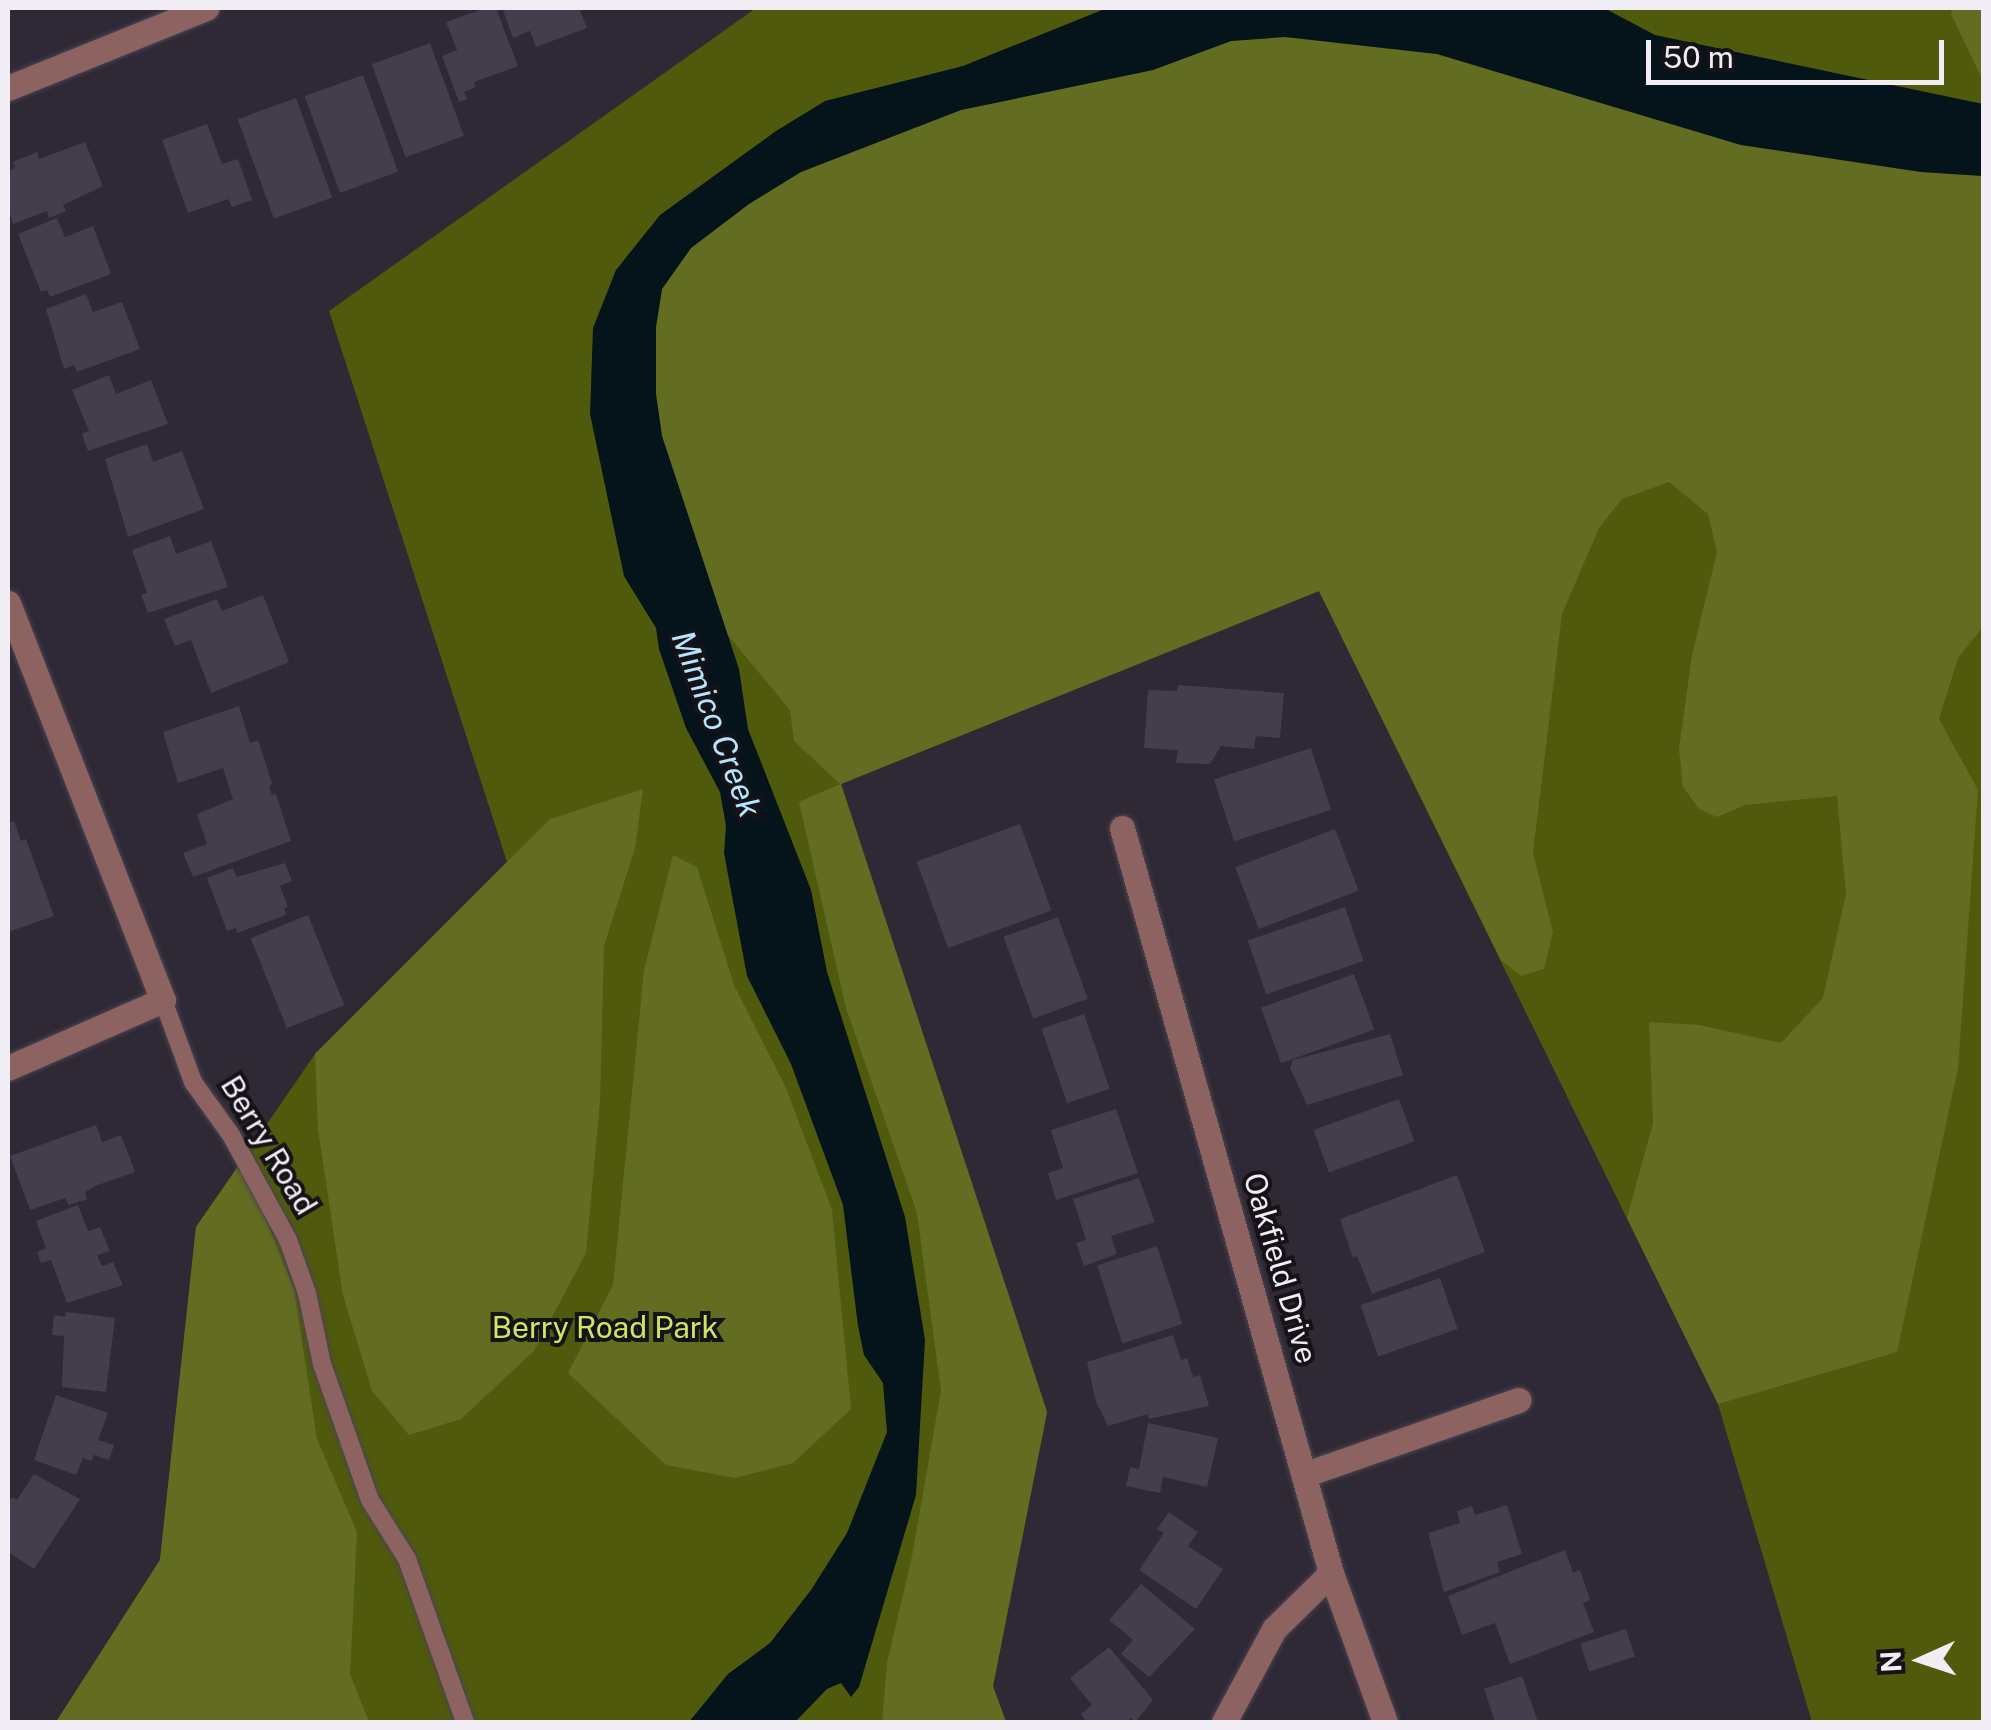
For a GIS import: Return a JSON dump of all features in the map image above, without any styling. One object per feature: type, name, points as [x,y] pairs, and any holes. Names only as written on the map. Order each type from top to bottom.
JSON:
[{"type":"street","points":[[8,88],[206,8]]},
{"type":"street","name":"Berry Road","points":[[8,603],[163,1000]]},
{"type":"street","name":"Oakfield Drive","points":[[1122,828],[1331,1573],[1384,1722]]},
{"type":"street","points":[[8,1068],[163,1000]]},
{"type":"street","points":[[1306,1474],[1518,1400]]},
{"type":"street","points":[[1224,1722],[1274,1629],[1331,1573]]},
{"type":"lane","name":"Berry Road","points":[[163,1000],[193,1082],[231,1135],[288,1240],[307,1293],[322,1364],[370,1500],[407,1559],[465,1722]]},
{"type":"green space","name":"Berry Road Park","points":[[756,8],[1983,8],[1983,1722],[1812,1722],[1718,1404],[1319,591],[841,784],[1047,1412],[993,1686],[1006,1722],[56,1722],[160,1560],[196,1227],[315,1054],[507,862],[329,311]]},
{"type":"green space","points":[[1952,8],[1983,8],[1983,81],[1951,14]]},
{"type":"green space","points":[[1285,37],[1437,54],[1741,145],[1921,172],[1983,176],[1983,627],[1958,658],[1939,719],[1978,790],[1958,1068],[1897,1352],[1718,1404],[1627,1218],[1653,1123],[1649,1022],[1699,1025],[1781,1043],[1823,998],[1846,894],[1837,796],[1745,805],[1717,817],[1699,809],[1683,787],[1679,749],[1692,655],[1717,552],[1708,514],[1669,482],[1622,499],[1599,528],[1562,614],[1533,853],[1553,932],[1544,969],[1521,976],[1501,960],[1319,591],[841,784],[1047,1412],[993,1686],[1006,1722],[882,1722],[887,1663],[912,1556],[941,1391],[917,1213],[846,1008],[799,802],[840,784],[794,741],[790,710],[727,634],[662,436],[656,394],[656,327],[662,289],[691,248],[749,204],[801,172],[961,110],[1153,70],[1231,41]]},
{"type":"green space","points":[[643,789],[635,848],[604,946],[600,1102],[586,1253],[534,1351],[461,1419],[409,1435],[372,1391],[343,1295],[318,1129],[315,1054],[550,819]]},
{"type":"green space","name":"Berry Road Park","points":[[673,855],[697,867],[734,985],[786,1088],[832,1210],[851,1409],[793,1463],[735,1478],[666,1465],[568,1373],[613,1285],[644,970]]},
{"type":"green space","points":[[237,1168],[254,1191],[294,1289],[317,1439],[357,1532],[350,1674],[369,1722],[56,1722],[160,1560],[196,1227]]},
{"type":"water","name":"Mimico Creek","points":[[1107,8],[1604,8],[1655,35],[1983,104],[1983,176],[1921,172],[1741,145],[1437,54],[1285,37],[1231,41],[1153,70],[961,110],[801,172],[749,204],[691,248],[662,289],[656,327],[656,394],[662,436],[739,669],[748,729],[811,890],[827,972],[905,1217],[925,1340],[916,1495],[859,1687],[851,1697],[841,1683],[827,1689],[795,1722],[689,1722],[728,1674],[770,1643],[811,1590],[847,1533],[887,1432],[883,1383],[864,1355],[858,1326],[843,1205],[791,1064],[747,976],[724,853],[726,826],[720,792],[686,728],[659,649],[656,628],[624,576],[590,414],[593,328],[616,270],[660,215],[776,131],[825,101],[963,66]]},
{"type":"building","points":[[496,8],[518,66],[474,82],[476,87],[464,92],[467,99],[459,102],[442,56],[457,50],[446,22]]},
{"type":"building","points":[[502,8],[579,8],[587,28],[536,47],[530,31],[513,38]]},
{"type":"building","points":[[430,43],[464,136],[406,157],[372,64]]},
{"type":"building","points":[[363,75],[398,172],[340,193],[305,96]]},
{"type":"building","points":[[296,98],[332,198],[274,219],[238,119]]},
{"type":"building","points":[[207,124],[222,164],[238,159],[252,200],[232,207],[228,199],[188,213],[162,140]]},
{"type":"building","points":[[85,142],[103,186],[63,205],[66,211],[49,218],[47,211],[13,224],[8,208],[8,171],[15,168],[13,162],[37,152],[39,159]]},
{"type":"building","points":[[57,218],[65,237],[93,226],[111,274],[50,297],[47,290],[41,292],[18,234]]},
{"type":"building","points":[[86,294],[93,312],[122,302],[140,349],[77,372],[74,365],[64,369],[46,309]]},
{"type":"building","points":[[109,375],[116,394],[151,380],[168,424],[88,451],[82,434],[89,431],[72,390]]},
{"type":"building","points":[[147,444],[153,462],[182,451],[204,509],[128,537],[105,459]]},
{"type":"building","points":[[170,536],[176,554],[211,541],[228,587],[148,613],[141,595],[147,593],[132,550]]},
{"type":"building","points":[[263,595],[289,662],[211,693],[191,640],[175,646],[164,619],[217,599],[222,611]]},
{"type":"building","points":[[1178,685],[1284,693],[1280,738],[1256,736],[1254,749],[1221,746],[1210,764],[1176,763],[1178,750],[1144,748],[1148,690],[1177,691]]},
{"type":"building","points":[[239,706],[250,743],[258,740],[272,783],[269,787],[272,795],[276,794],[291,841],[193,877],[183,853],[207,844],[197,814],[233,799],[223,768],[178,783],[163,732]]},
{"type":"building","points":[[1311,748],[1331,810],[1234,841],[1214,780]]},
{"type":"building","points":[[14,821],[21,841],[26,839],[54,916],[8,932],[8,823]]},
{"type":"building","points":[[1020,824],[1051,910],[948,948],[917,862]]},
{"type":"building","points":[[1335,829],[1359,891],[1259,929],[1235,867]]},
{"type":"building","points":[[285,863],[292,881],[280,886],[288,907],[284,908],[286,915],[237,933],[236,928],[227,931],[207,878],[233,868],[237,877]]},
{"type":"building","points":[[1345,907],[1364,961],[1266,994],[1248,941]]},
{"type":"building","points":[[308,915],[344,1005],[287,1028],[251,938]]},
{"type":"building","points":[[1058,917],[1088,999],[1033,1019],[1003,937]]},
{"type":"building","points":[[1354,974],[1374,1029],[1281,1063],[1261,1008]]},
{"type":"building","points":[[1084,1014],[1110,1089],[1067,1103],[1041,1029]]},
{"type":"building","points":[[1390,1034],[1403,1075],[1307,1105],[1290,1068],[1293,1060]]},
{"type":"building","points":[[1399,1099],[1414,1141],[1329,1172],[1313,1130]]},
{"type":"building","points":[[1116,1109],[1138,1173],[1056,1200],[1048,1173],[1063,1168],[1051,1130]]},
{"type":"building","points":[[96,1125],[102,1142],[121,1135],[135,1172],[85,1192],[87,1199],[69,1205],[65,1198],[30,1210],[10,1156]]},
{"type":"building","points":[[1457,1175],[1485,1252],[1372,1294],[1357,1256],[1353,1258],[1340,1219]]},
{"type":"building","points":[[1139,1178],[1155,1222],[1111,1236],[1117,1254],[1084,1266],[1076,1243],[1086,1240],[1073,1199]]},
{"type":"building","points":[[78,1205],[88,1231],[100,1227],[110,1251],[97,1255],[102,1266],[113,1262],[123,1285],[67,1303],[51,1260],[41,1263],[37,1252],[46,1248],[36,1221]]},
{"type":"building","points":[[1157,1246],[1182,1324],[1122,1343],[1097,1265]]},
{"type":"building","points":[[1440,1278],[1458,1329],[1378,1356],[1361,1305]]},
{"type":"building","points":[[66,1312],[115,1318],[106,1392],[62,1387],[64,1336],[52,1335],[54,1315],[65,1317]]},
{"type":"building","points":[[1173,1335],[1181,1360],[1187,1358],[1193,1377],[1200,1375],[1209,1406],[1149,1419],[1148,1414],[1108,1426],[1096,1402],[1087,1362]]},
{"type":"building","points":[[56,1395],[108,1413],[98,1440],[114,1445],[109,1460],[94,1455],[91,1461],[83,1458],[76,1475],[34,1460]]},
{"type":"building","points":[[1148,1423],[1218,1438],[1207,1487],[1163,1477],[1160,1493],[1126,1486],[1130,1467],[1139,1469]]},
{"type":"building","points":[[34,1474],[80,1499],[34,1569],[8,1552],[8,1503],[12,1497],[17,1500]]},
{"type":"building","points":[[1507,1505],[1522,1554],[1497,1562],[1500,1572],[1444,1592],[1428,1533],[1460,1523],[1457,1511],[1472,1506],[1475,1515]]},
{"type":"building","points":[[1169,1512],[1198,1532],[1188,1546],[1223,1569],[1196,1609],[1139,1570],[1164,1533],[1157,1529]]},
{"type":"building","points":[[1565,1550],[1573,1573],[1580,1570],[1590,1600],[1583,1603],[1594,1632],[1510,1664],[1495,1623],[1462,1635],[1448,1596]]},
{"type":"building","points":[[1141,1584],[1195,1629],[1149,1677],[1121,1654],[1133,1640],[1109,1620]]},
{"type":"building","points":[[1626,1629],[1635,1657],[1589,1671],[1580,1644]]},
{"type":"building","points":[[1109,1647],[1153,1700],[1135,1722],[1131,1718],[1126,1722],[1087,1722],[1081,1714],[1092,1705],[1070,1678]]},
{"type":"building","points":[[1522,1676],[1538,1722],[1495,1722],[1484,1689]]}]
